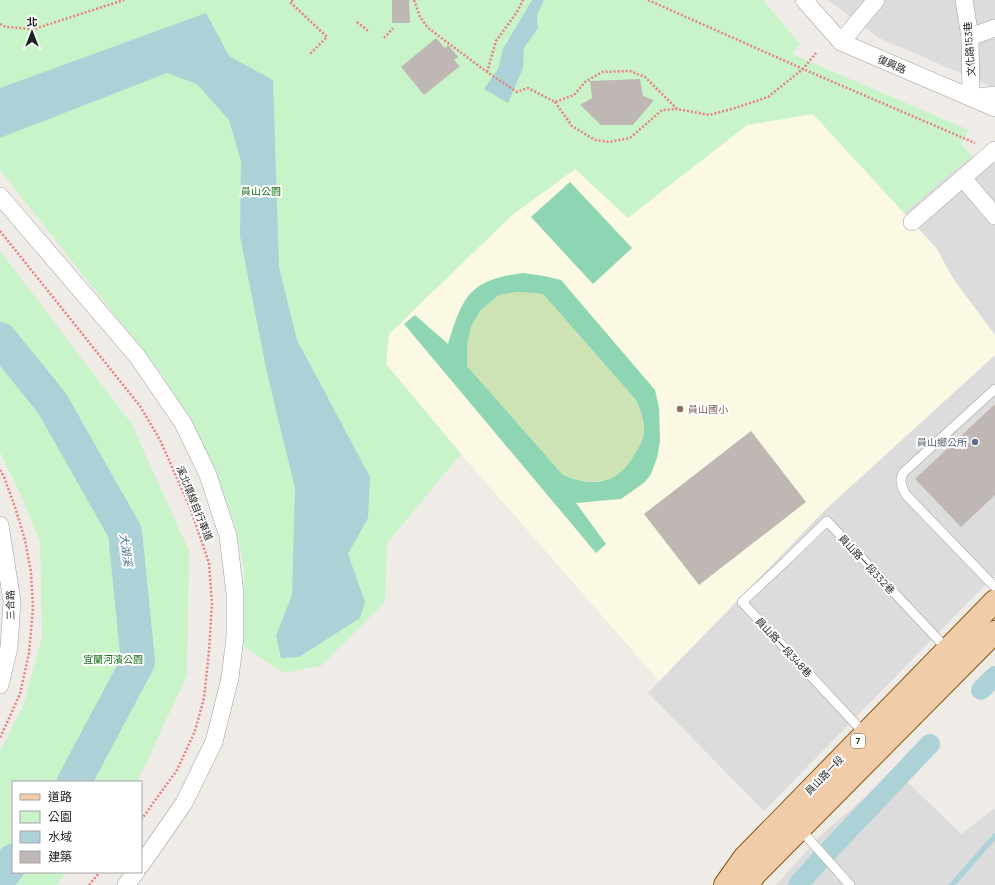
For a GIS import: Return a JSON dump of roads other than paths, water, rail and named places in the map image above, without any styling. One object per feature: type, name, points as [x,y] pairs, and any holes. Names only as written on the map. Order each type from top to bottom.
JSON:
[{"type":"main road","name":"員山路一段","points":[[725,885],[744,858],[995,601]]},
{"type":"main road","name":"員山路一段","points":[[748,885],[755,874],[995,632]]},
{"type":"street","name":"復興路","points":[[804,0],[841,42],[995,108]]},
{"type":"street","points":[[841,42],[876,0]]},
{"type":"street","name":"文化路153巷","points":[[964,0],[970,37],[972,98]]},
{"type":"street","points":[[970,37],[995,28]]},
{"type":"street","points":[[972,98],[995,95]]},
{"type":"street","points":[[912,222],[995,150]]},
{"type":"street","points":[[962,178],[995,216]]},
{"type":"street","points":[[0,196],[137,356],[182,423],[208,475],[228,536],[235,593],[235,637],[230,678],[214,742],[184,803],[142,864]]},
{"type":"street","name":"三合路","points":[[0,525],[12,601],[9,647],[0,685]]},
{"type":"street","points":[[126,885],[135,873]]},
{"type":"lane","points":[[995,389],[901,475],[901,482],[906,495],[995,587]]},
{"type":"lane","name":"員山路一段332巷","points":[[785,562],[827,521],[947,649]]},
{"type":"lane","name":"員山路一段348巷","points":[[785,562],[742,602],[865,734]]},
{"type":"lane","points":[[800,829],[850,885]]},
{"type":"water","points":[[532,0],[544,0],[537,15],[538,28],[524,48],[523,68],[508,103],[484,89],[498,69],[503,49]]},
{"type":"water","points":[[206,13],[229,56],[273,80],[279,267],[297,340],[370,477],[368,518],[348,554],[365,602],[360,618],[299,657],[281,658],[276,636],[292,595],[295,488],[267,373],[240,236],[241,161],[229,120],[197,84],[167,73],[0,138],[0,88]]},
{"type":"waterway","name":"大湖溪","points":[[0,339],[52,403],[125,532],[138,662],[75,781]]},
{"type":"waterway","points":[[981,690],[995,676]]},
{"type":"waterway","points":[[798,885],[930,744]]},
{"type":"waterway","points":[[952,885],[995,836]]},
{"type":"waterway","name":"大湖溪","points":[[0,877],[12,862]]},
{"type":"place","name":"員山國小","points":[[680,409]]},
{"type":"place","name":"員山鄉公所","points":[[975,442]]},
{"type":"park label","name":"員山公園","points":[[261,191]]},
{"type":"park label","name":"宜蘭河濱公園","points":[[113,659]]}]
